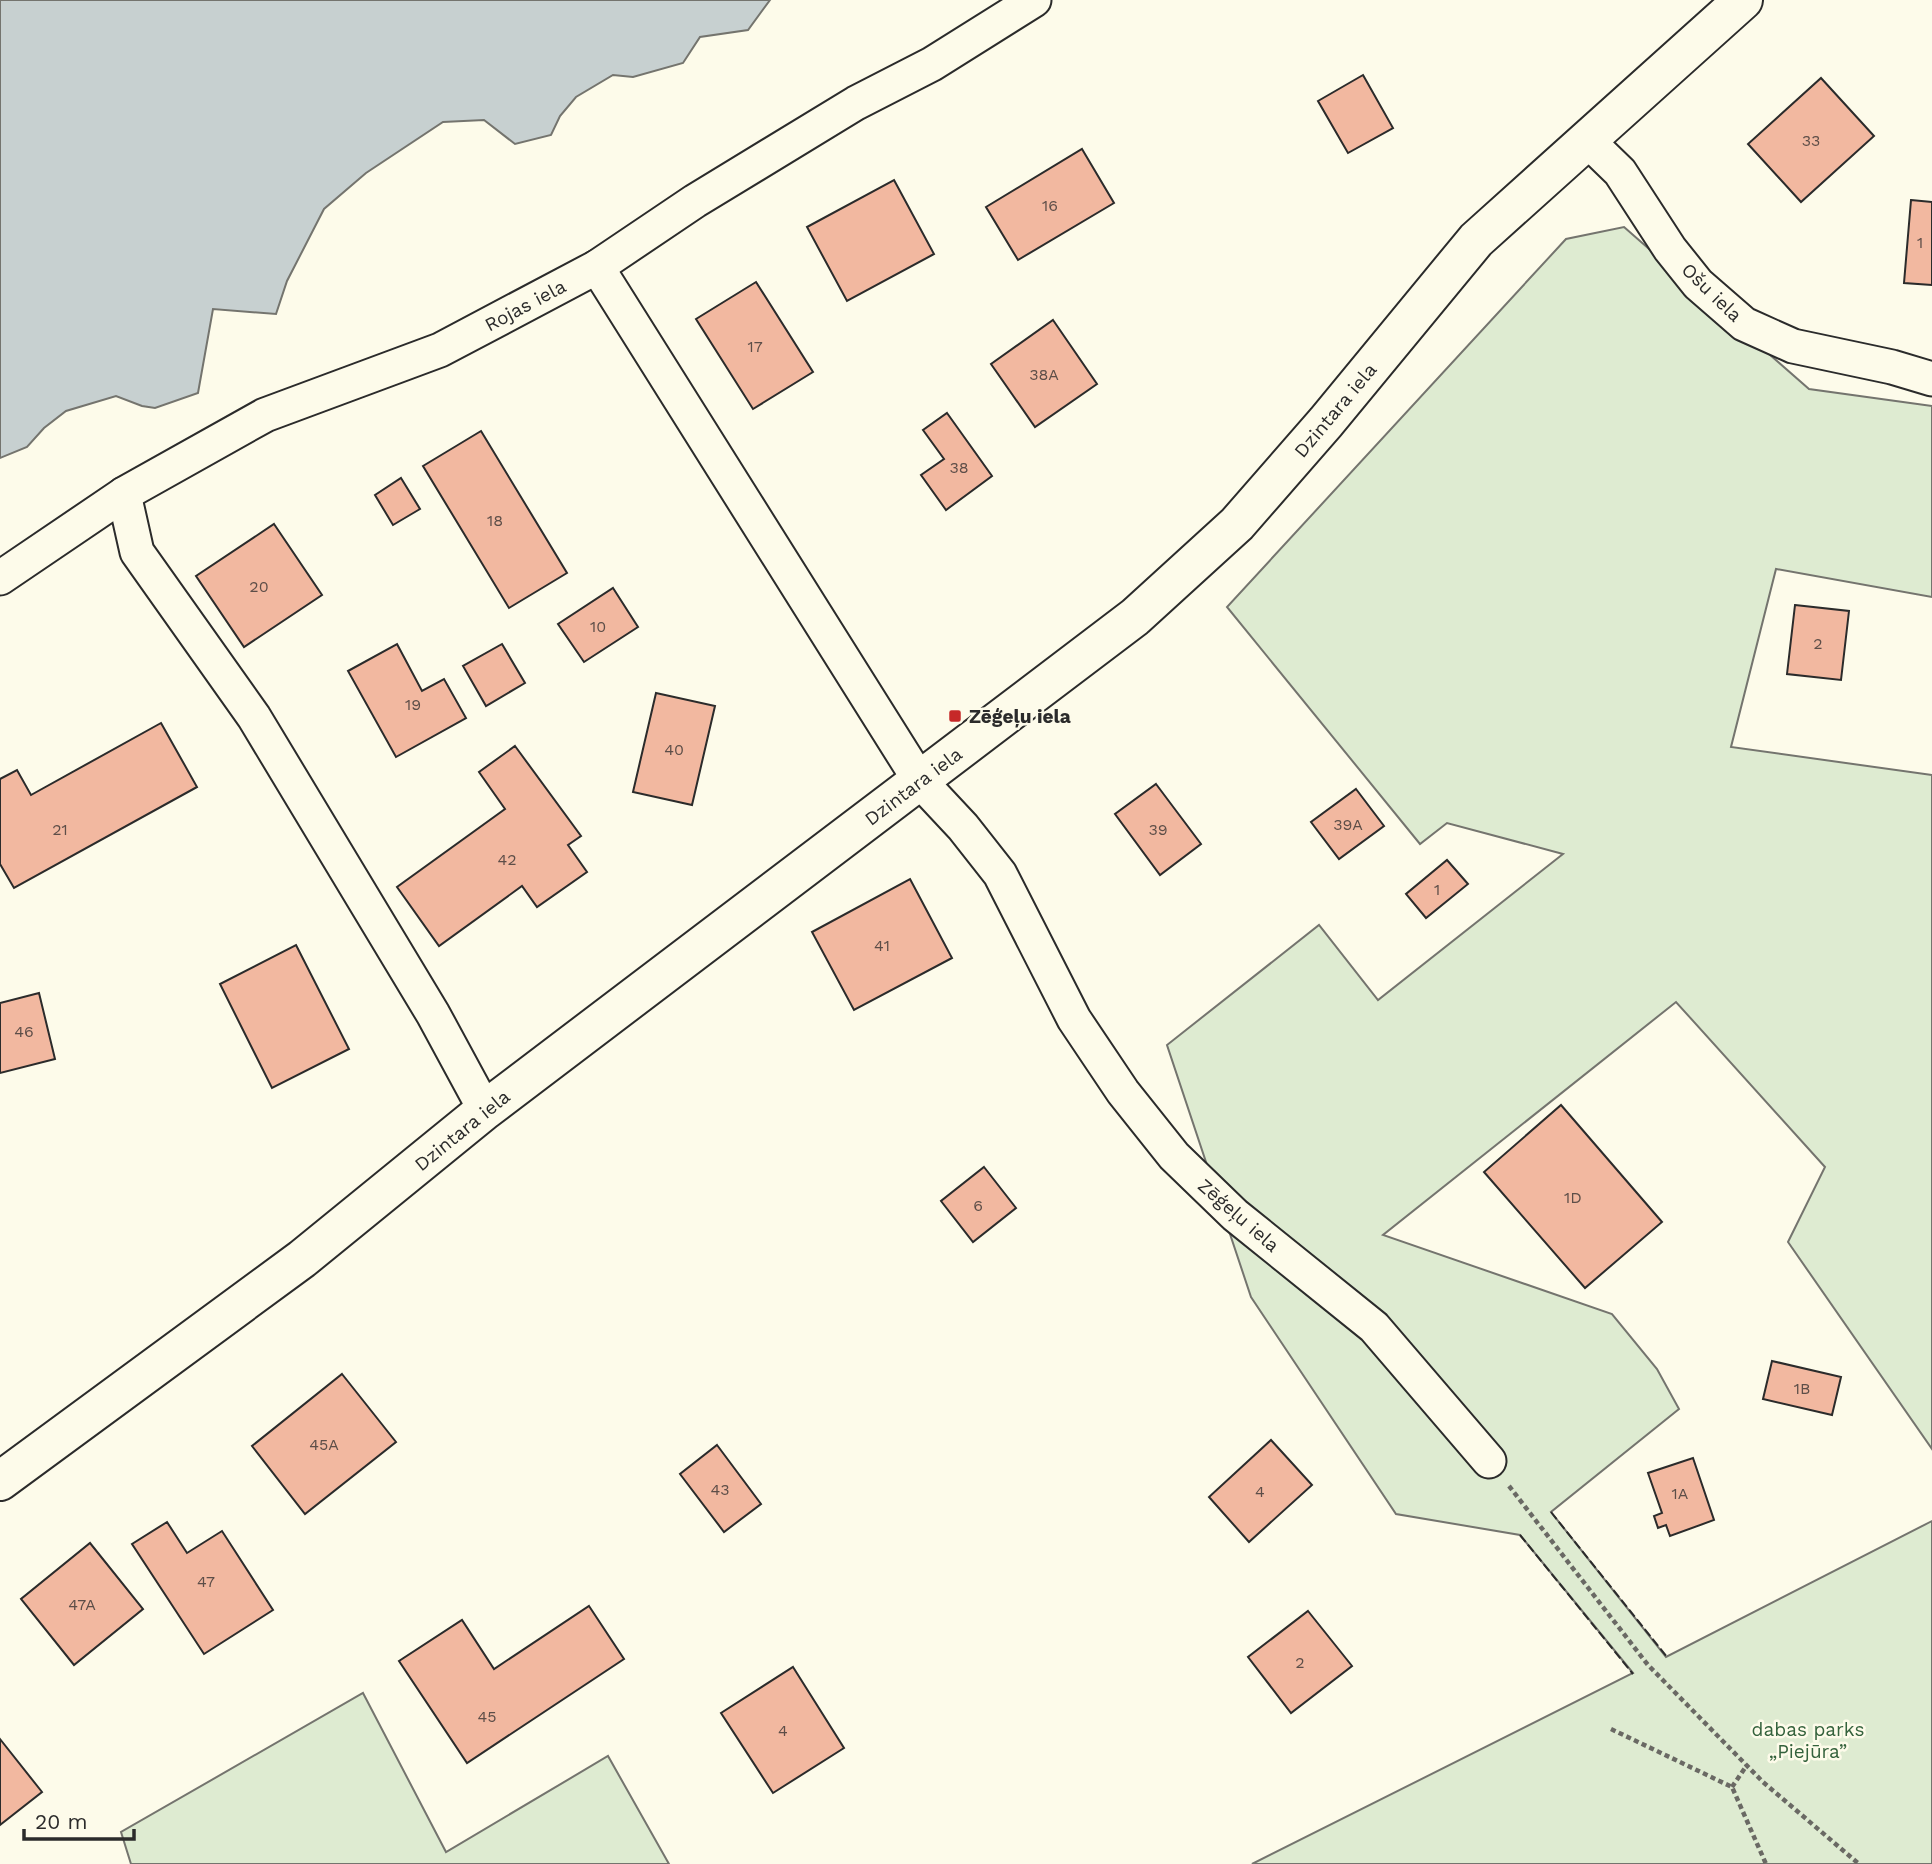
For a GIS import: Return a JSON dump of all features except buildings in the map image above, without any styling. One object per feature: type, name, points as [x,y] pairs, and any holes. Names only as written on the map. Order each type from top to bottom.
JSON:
[{"type":"street","name":"Rojas iela","points":[[0,578],[124,494],[265,415],[440,350],[597,267],[695,201],[845,110],[932,64],[1034,0]]},
{"type":"street","name":"Dzintara iela","points":[[0,1481],[302,1259],[485,1110],[1135,617],[1237,524],[1326,422],[1476,240],[1744,0]]},
{"type":"street","name":"Ošu iela","points":[[1586,139],[1620,172],[1670,249],[1698,284],[1744,324],[1793,346],[1932,379]]},
{"type":"street","name":"Zēģeļu iela","points":[[597,267],[920,781],[963,827],[1000,874],[1074,1019],[1123,1092],[1174,1156],[1235,1214],[1374,1327],[1489,1461]]},
{"type":"street","points":[[124,494],[137,552],[254,717],[433,1014],[485,1110]]},
{"type":"path","points":[[1489,1461],[1648,1665],[1763,1782],[1859,1864]]},
{"type":"path","points":[[1611,1729],[1732,1787],[1766,1864]]},
{"type":"path","points":[[1732,1787],[1747,1765]]},
{"type":"green space","name":"dabas parks „Piejūra”","points":[[1624,227],[1809,389],[1932,406],[1932,597],[1776,569],[1731,747],[1932,775],[1932,1449],[1788,1242],[1825,1167],[1676,1002],[1383,1235],[1612,1314],[1657,1369],[1679,1409],[1551,1512],[1666,1657],[1932,1521],[1932,1864],[1252,1864],[1633,1673],[1520,1535],[1396,1514],[1251,1297],[1167,1045],[1319,925],[1378,1000],[1563,854],[1447,823],[1420,844],[1227,607],[1566,239]]},
{"type":"green space","points":[[363,1693],[446,1852],[608,1756],[669,1864],[131,1864],[121,1832]]},
{"type":"shaded area","points":[[0,0],[770,0],[748,30],[700,37],[683,63],[633,77],[613,75],[576,97],[560,116],[551,135],[515,144],[484,120],[443,122],[366,173],[324,209],[287,281],[276,314],[213,309],[198,393],[155,408],[116,396],[66,411],[44,428],[27,447],[0,458]]},
{"type":"fence","points":[[1551,1512],[1667,1657]]},
{"type":"fence","points":[[1520,1535],[1633,1674]]},
{"type":"place","name":"Zēģeļu iela","points":[[955,716]]}]
